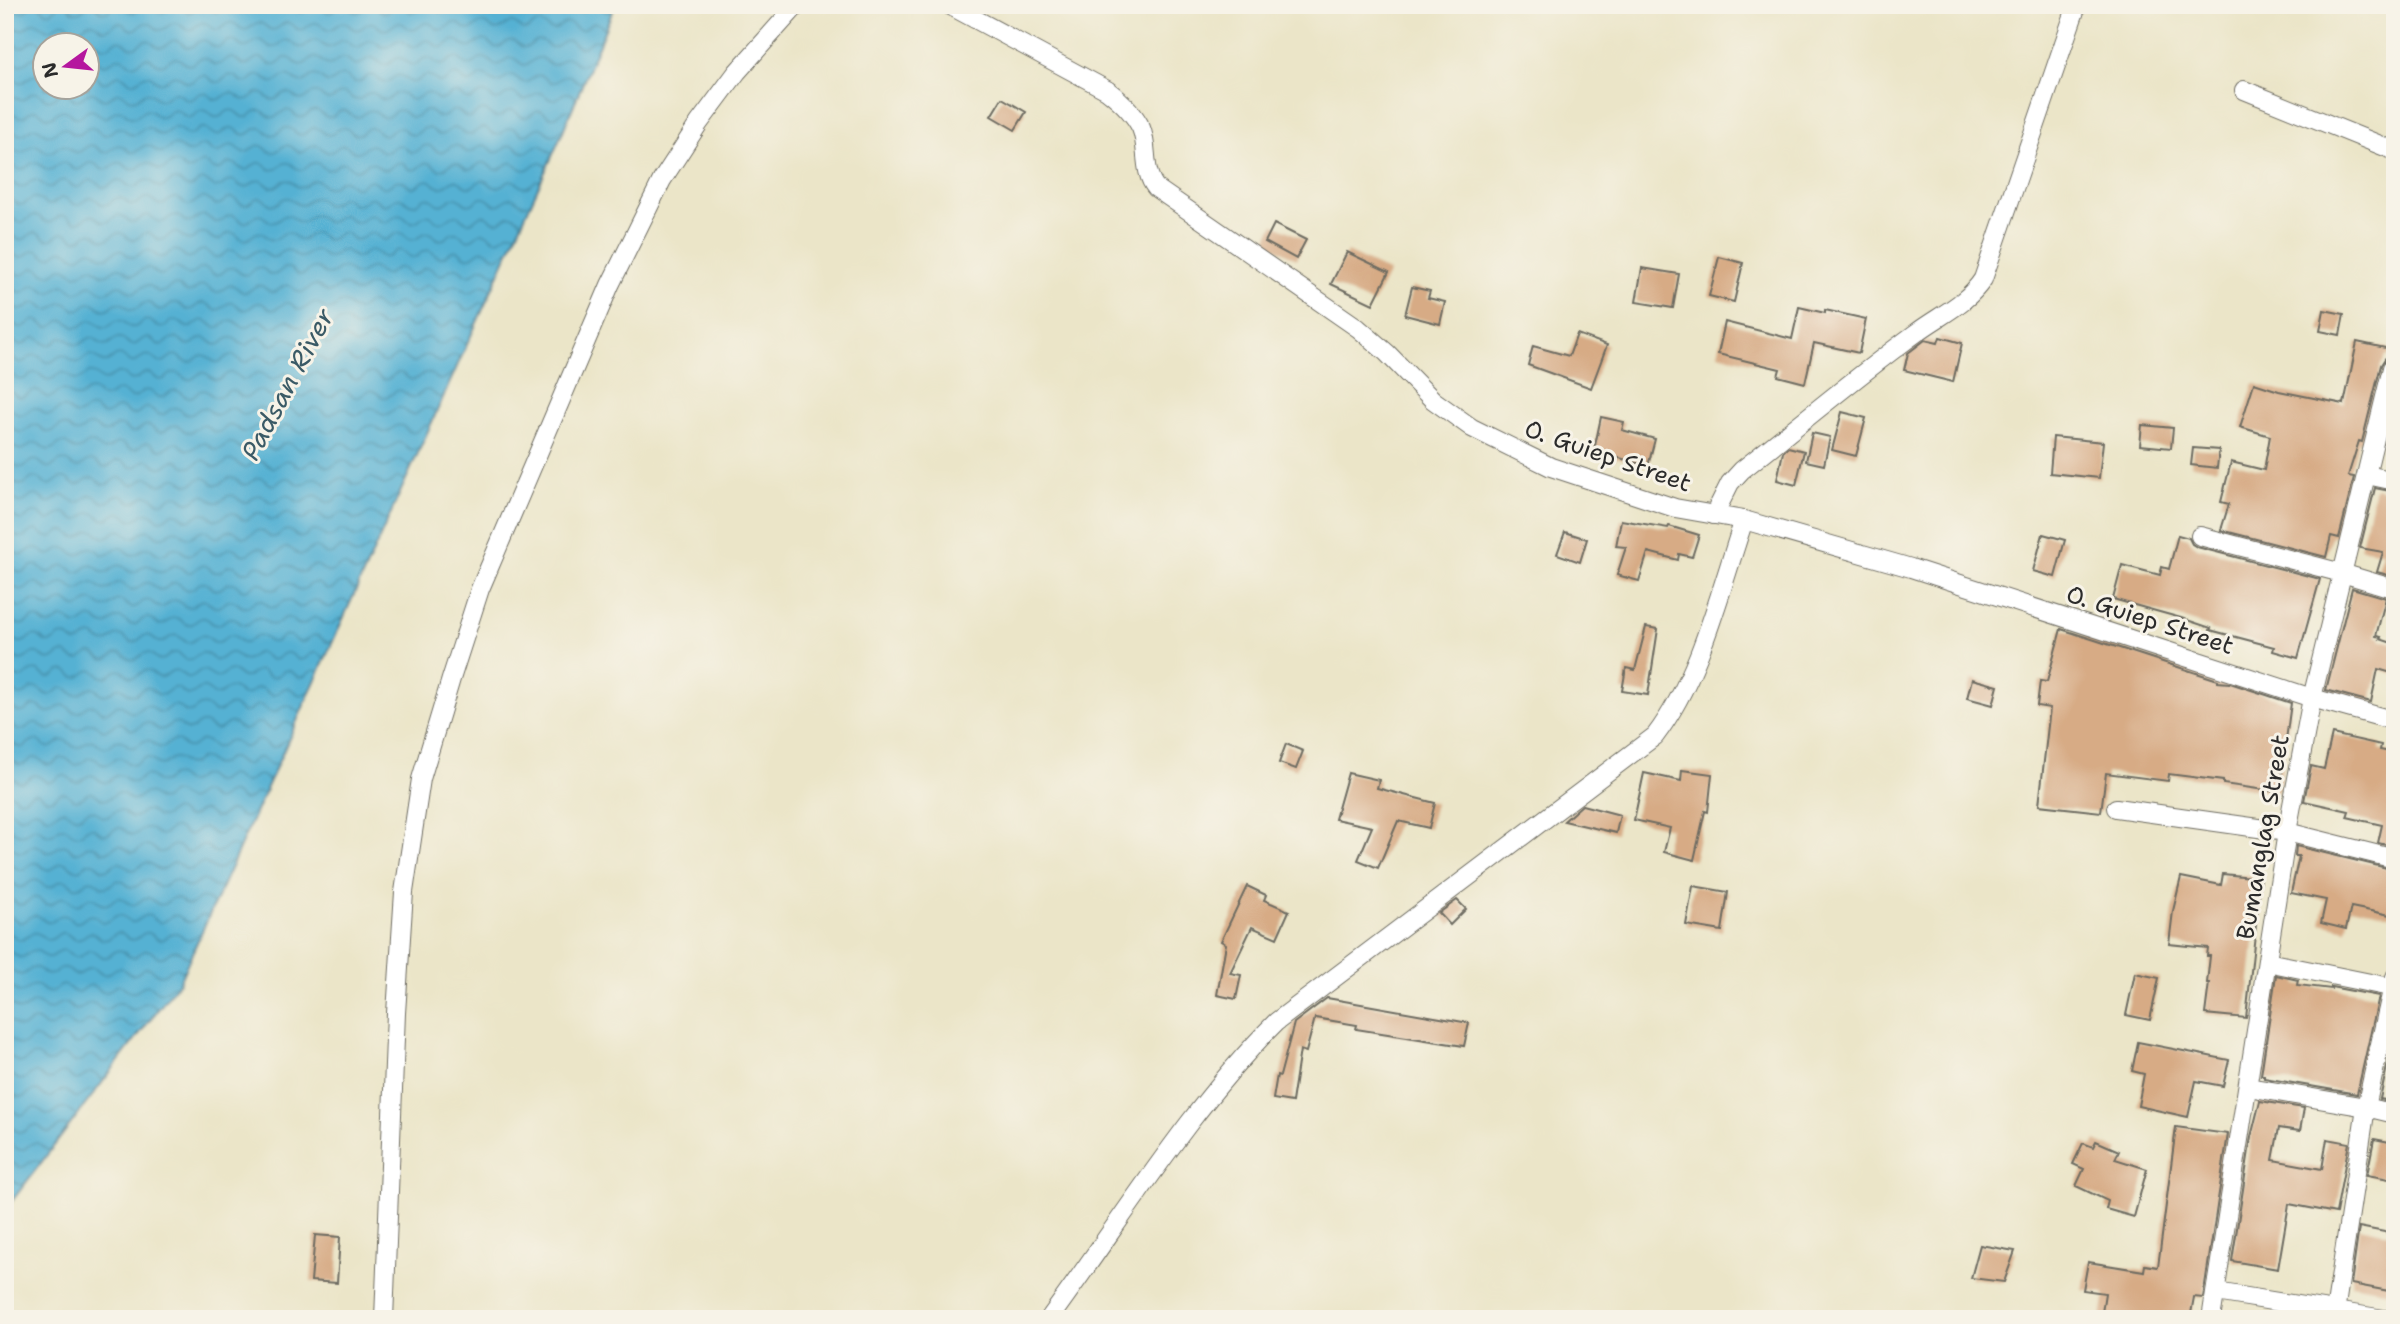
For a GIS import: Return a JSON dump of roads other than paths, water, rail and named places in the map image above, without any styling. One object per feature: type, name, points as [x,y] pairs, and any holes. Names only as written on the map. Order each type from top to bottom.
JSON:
[{"type":"street","points":[[384,1319],[396,1013],[404,892],[421,779],[450,679],[480,589],[610,285],[662,180],[699,123],[737,72],[797,5]]},
{"type":"street","name":"O. Guiep Street","points":[[948,5],[965,10],[1107,90],[1120,100],[1140,127],[1148,173],[1156,188],[1358,328],[1433,400],[1472,428],[1551,467],[1675,508],[1744,520],[1911,568],[2312,698],[2395,721]]},
{"type":"street","points":[[1714,516],[1730,483],[1741,470],[1918,331],[1954,309],[1977,288],[1983,279],[2077,5]]},
{"type":"street","points":[[2244,90],[2395,151]]},
{"type":"street","name":"Bumanglag Street","points":[[2211,1319],[2287,832],[2312,698],[2393,366]]},
{"type":"street","points":[[2367,475],[2395,481]]},
{"type":"street","points":[[1049,1319],[1198,1112],[1276,1022],[1655,736],[1688,684],[1744,520]]},
{"type":"street","points":[[2200,536],[2395,589]]},
{"type":"street","points":[[2116,808],[2287,832],[2395,859]]},
{"type":"street","points":[[2267,962],[2394,984],[2366,1107],[2334,1314]]},
{"type":"street","points":[[2248,1087],[2395,1114]]},
{"type":"street","points":[[2216,1292],[2334,1314],[2384,1319]]},
{"type":"water","name":"Padsan River","points":[[5,5],[615,5],[558,143],[179,982],[5,1210]]}]
